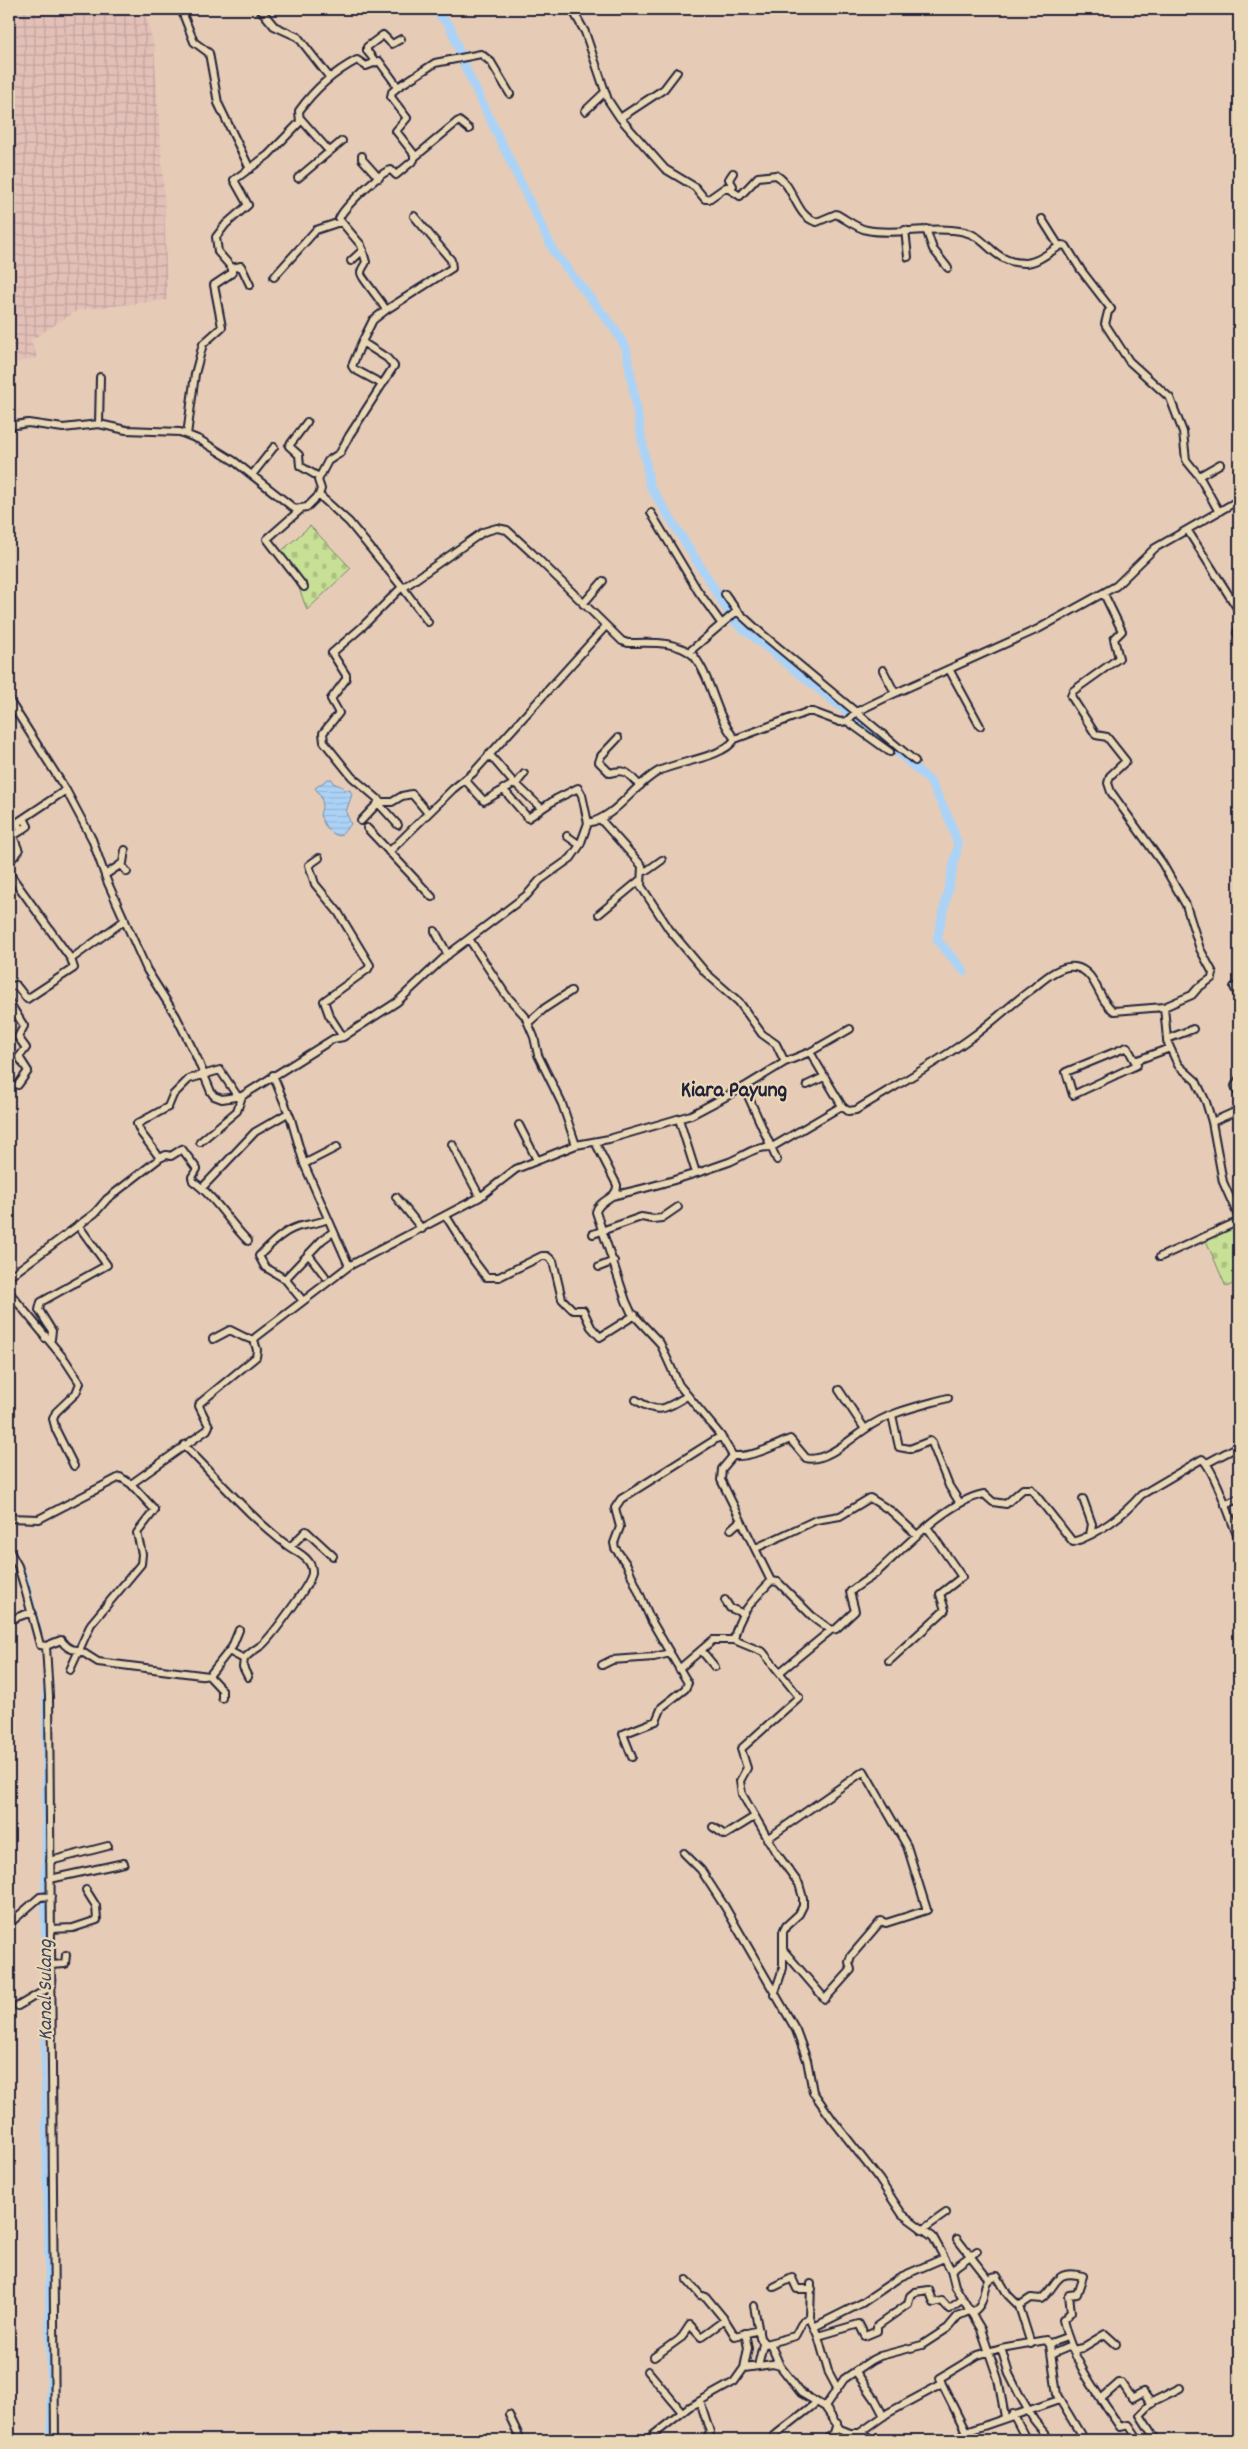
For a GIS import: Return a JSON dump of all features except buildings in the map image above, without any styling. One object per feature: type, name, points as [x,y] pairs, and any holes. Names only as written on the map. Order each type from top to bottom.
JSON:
[{"type":"street","points":[[181,9],[194,42],[209,53],[218,103],[250,168]]},
{"type":"street","points":[[260,9],[274,26],[298,37],[330,78]]},
{"type":"street","points":[[572,9],[585,32],[605,92],[620,118],[665,169],[695,187],[706,199],[727,187],[733,186],[729,179],[733,173]]},
{"type":"street","points":[[398,88],[379,61],[375,61],[366,51],[367,47],[383,35],[392,44],[401,39]]},
{"type":"street","points":[[415,157],[396,131],[407,118],[391,97],[392,92],[435,63],[481,54],[486,56],[510,94]]},
{"type":"street","points":[[232,268],[218,252],[216,237],[226,224],[248,205],[234,182],[284,140],[300,118],[300,110],[330,78],[357,60],[366,66],[375,61]]},
{"type":"street","points":[[620,118],[664,89],[677,72]]},
{"type":"street","points":[[585,111],[605,92]]},
{"type":"street","points":[[300,118],[330,151]]},
{"type":"street","points":[[386,310],[378,295],[362,276],[361,270],[366,262],[363,250],[340,222],[340,216],[388,170],[396,175],[457,122],[459,121],[469,130]]},
{"type":"street","points":[[298,178],[342,141]]},
{"type":"street","points":[[362,156],[362,159],[379,178]]},
{"type":"street","points":[[727,187],[740,196],[758,177],[776,175],[790,188],[804,214],[811,221],[820,222],[830,215],[836,214],[869,231],[926,230],[968,233],[999,256],[1019,262],[1032,262],[1062,245],[1068,248],[1078,265],[1112,308],[1108,312],[1105,324],[1126,357],[1170,398],[1183,432],[1186,460],[1199,476],[1219,512]]},
{"type":"street","points":[[382,384],[354,369],[352,366],[372,320],[452,268],[451,260],[414,216]]},
{"type":"street","points":[[1042,219],[1059,246]]},
{"type":"street","points":[[274,277],[316,230],[340,222]]},
{"type":"street","points":[[905,230],[908,257]]},
{"type":"street","points":[[926,230],[936,254],[948,268]]},
{"type":"street","points":[[352,261],[363,250]]},
{"type":"street","points":[[232,268],[241,266],[250,285]]},
{"type":"street","points":[[187,435],[195,374],[203,344],[222,327],[214,286],[230,275],[232,268]]},
{"type":"street","points":[[304,587],[267,539],[319,495],[321,489],[319,477],[328,462],[340,453],[393,369],[393,363],[362,342]]},
{"type":"street","points":[[99,424],[100,377]]},
{"type":"street","points":[[307,422],[289,446],[298,455],[300,466],[319,477]]},
{"type":"street","points":[[9,426],[28,423],[63,428],[99,424],[126,430],[172,431],[187,435],[234,461],[291,507],[300,510]]},
{"type":"street","points":[[252,475],[274,447]]},
{"type":"street","points":[[1199,476],[1220,464]]},
{"type":"street","points":[[319,495],[349,522],[428,622]]},
{"type":"street","points":[[588,823],[602,820],[658,772],[724,749],[735,739],[807,712],[813,712],[840,722],[847,720],[895,693],[1038,629],[1104,594],[1124,580],[1155,548],[1239,500]]},
{"type":"street","points":[[651,512],[698,591],[721,623]]},
{"type":"street","points":[[398,825],[375,796],[352,777],[322,737],[339,713],[331,699],[346,679],[346,675],[332,652],[361,628],[402,588],[473,538],[488,530],[497,528],[506,530],[625,643],[660,643],[689,652],[701,667],[728,729],[735,739]]},
{"type":"street","points":[[1188,530],[1239,611]]},
{"type":"street","points":[[583,604],[604,581]]},
{"type":"street","points":[[725,594],[736,612],[855,714],[915,761]]},
{"type":"street","points":[[810,1052],[842,1106],[848,1111],[856,1110],[972,1037],[1031,989],[1061,970],[1071,966],[1082,969],[1089,975],[1114,1011],[1164,1007],[1192,995],[1214,976],[1200,949],[1186,905],[1162,864],[1124,812],[1108,785],[1110,776],[1126,762],[1107,737],[1096,735],[1071,696],[1073,691],[1119,658],[1114,639],[1122,632],[1104,594]]},
{"type":"street","points":[[689,652],[736,612]]},
{"type":"street","points":[[389,852],[453,789],[466,781],[606,626]]},
{"type":"street","points":[[1239,627],[1237,633],[1239,637]]},
{"type":"street","points":[[949,669],[980,726]]},
{"type":"street","points":[[883,670],[895,693]]},
{"type":"street","points":[[9,700],[66,790],[92,839],[105,875],[148,970],[176,1016],[214,1096],[222,1099],[240,1096],[333,1039],[343,1037],[397,1002],[448,955],[527,895],[540,880],[571,858],[580,845],[588,823],[582,795],[578,788],[541,808],[528,818],[503,789]]},
{"type":"street","points":[[847,720],[890,752]]},
{"type":"street","points":[[618,738],[601,756],[600,762],[610,773],[619,770],[625,771],[640,786]]},
{"type":"street","points":[[489,754],[541,808]]},
{"type":"street","points":[[466,781],[484,801],[515,783],[524,774]]},
{"type":"street","points":[[9,862],[19,851],[13,836],[21,831],[18,823],[66,790]]},
{"type":"street","points":[[361,821],[378,802],[392,802],[402,796],[412,794],[428,813]]},
{"type":"street","points":[[602,820],[644,871]]},
{"type":"street","points":[[367,828],[432,898]]},
{"type":"street","points":[[567,836],[580,845]]},
{"type":"street","points":[[105,875],[121,864],[124,860],[125,850]]},
{"type":"street","points":[[319,858],[309,865],[315,884],[338,912],[370,965],[368,969],[324,1001],[329,1015],[343,1037]]},
{"type":"street","points":[[599,914],[640,880],[644,871],[662,860]]},
{"type":"street","points":[[121,864],[127,872]]},
{"type":"street","points":[[9,873],[71,959],[74,968],[27,1000],[16,985],[9,987]]},
{"type":"street","points":[[640,880],[641,886],[682,946],[706,973],[739,1002],[762,1034],[776,1044],[785,1062]]},
{"type":"street","points":[[71,959],[125,920]]},
{"type":"street","points":[[435,931],[448,955]]},
{"type":"street","points":[[469,939],[506,995],[518,1006],[528,1023],[538,1055],[562,1104],[576,1145]]},
{"type":"street","points":[[1234,987],[1239,997]]},
{"type":"street","points":[[528,1023],[545,1008],[571,991]]},
{"type":"street","points":[[9,1002],[24,1026],[18,1037],[26,1048],[19,1057],[28,1071],[18,1085]]},
{"type":"street","points":[[1160,1257],[1239,1219],[1223,1182],[1212,1122],[1196,1081],[1178,1065],[1170,1048],[1167,1039],[1164,1007]]},
{"type":"street","points":[[254,1340],[303,1302],[327,1279],[480,1198],[516,1169],[576,1145],[595,1142],[679,1119],[744,1087],[785,1062],[810,1052],[850,1028]]},
{"type":"street","points":[[1167,1039],[1193,1029]]},
{"type":"street","points":[[1127,1047],[1135,1061],[1137,1065],[1073,1095],[1066,1072],[1127,1047]]},
{"type":"street","points":[[1135,1061],[1170,1048]]},
{"type":"street","points":[[160,1158],[141,1133],[137,1124],[168,1107],[176,1091],[189,1079],[220,1070],[240,1096],[237,1111],[200,1142]]},
{"type":"street","points":[[273,1075],[304,1164],[349,1266]]},
{"type":"street","points":[[807,1085],[824,1077]]},
{"type":"street","points":[[1239,1079],[1235,1086],[1239,1096]]},
{"type":"street","points":[[744,1087],[778,1160]]},
{"type":"street","points":[[612,1196],[696,1173],[730,1161],[762,1146],[772,1147],[842,1106]]},
{"type":"street","points":[[1212,1122],[1239,1110]]},
{"type":"street","points":[[202,1188],[255,1132],[275,1119],[288,1114]]},
{"type":"street","points":[[679,1119],[696,1173]]},
{"type":"street","points":[[519,1126],[537,1160]]},
{"type":"street","points":[[595,1142],[618,1189],[596,1209],[626,1301],[635,1315],[660,1343],[679,1385],[722,1437],[734,1456]]},
{"type":"street","points":[[452,1144],[480,1198]]},
{"type":"street","points":[[304,1164],[336,1147]]},
{"type":"street","points":[[9,1278],[160,1158],[166,1155],[171,1156],[183,1149],[197,1169],[191,1179],[202,1188],[248,1242]]},
{"type":"street","points":[[396,1197],[422,1229]]},
{"type":"street","points":[[593,1234],[641,1217],[653,1220],[662,1218],[678,1207]]},
{"type":"street","points":[[446,1216],[486,1277],[499,1277],[542,1256],[548,1256],[552,1261],[562,1299],[573,1310],[583,1310],[596,1335],[600,1337],[606,1335],[635,1315]]},
{"type":"street","points":[[303,1302],[285,1279],[265,1267],[259,1256],[272,1243],[290,1231],[328,1219]]},
{"type":"street","points":[[45,1338],[50,1339],[52,1331],[39,1310],[41,1302],[107,1265],[78,1225]]},
{"type":"street","points":[[285,1279],[309,1256],[322,1240],[334,1232]]},
{"type":"street","points":[[309,1256],[327,1279]]},
{"type":"street","points":[[599,1267],[614,1261]]},
{"type":"street","points":[[9,1292],[78,1376],[80,1383],[76,1392],[56,1412],[53,1419],[56,1430],[74,1466]]},
{"type":"street","points":[[213,1339],[230,1330],[254,1340]]},
{"type":"street","points":[[131,1484],[208,1428],[200,1406],[201,1402],[256,1357],[257,1350],[254,1340]]},
{"type":"street","points":[[839,1390],[865,1429]]},
{"type":"street","points":[[636,1400],[656,1410],[667,1408],[687,1396]]},
{"type":"street","points":[[771,1581],[721,1480],[722,1469],[734,1456],[747,1456],[777,1446],[790,1439],[809,1459],[843,1447],[865,1429],[892,1415],[948,1398]]},
{"type":"street","points":[[892,1415],[899,1447],[910,1449],[930,1441],[932,1443],[950,1486],[960,1503]]},
{"type":"street","points":[[632,1757],[623,1734],[653,1723],[662,1707],[688,1686],[687,1680],[639,1597],[627,1565],[615,1548],[614,1542],[620,1527],[615,1508],[621,1498],[722,1437]]},
{"type":"street","points":[[184,1445],[252,1514],[309,1562],[312,1571],[311,1577],[295,1604],[270,1634],[244,1659],[243,1667],[248,1677]]},
{"type":"street","points":[[1207,1463],[1239,1446]]},
{"type":"street","points":[[780,1672],[831,1630],[836,1629],[855,1611],[850,1592],[874,1575],[927,1527],[971,1496],[984,1494],[993,1502],[1006,1504],[1024,1489],[1031,1489],[1072,1541],[1090,1535],[1134,1503],[1141,1495],[1200,1459],[1207,1463],[1239,1540]]},
{"type":"street","points":[[9,1518],[39,1519],[120,1477],[131,1484],[154,1511],[137,1533],[142,1554],[141,1564],[91,1624],[70,1670]]},
{"type":"street","points":[[756,1548],[816,1520],[840,1516],[870,1498],[891,1511],[918,1535]]},
{"type":"street","points":[[1225,1505],[1239,1498]]},
{"type":"street","points":[[1083,1499],[1092,1524],[1090,1535]]},
{"type":"street","points":[[730,1529],[741,1520]]},
{"type":"street","points":[[889,1661],[945,1610],[940,1594],[962,1576],[927,1527]]},
{"type":"street","points":[[290,1547],[306,1531],[333,1556]]},
{"type":"street","points":[[9,1550],[18,1566],[39,1642],[44,1646],[49,1696],[52,1965],[47,1988],[56,2440]]},
{"type":"street","points":[[771,1581],[778,1582],[812,1616],[831,1630]]},
{"type":"street","points":[[734,1640],[742,1613],[771,1581]]},
{"type":"street","points":[[725,1600],[730,1608],[742,1613]]},
{"type":"street","points":[[9,1620],[32,1612]]},
{"type":"street","points":[[209,1676],[229,1651],[239,1630]]},
{"type":"street","points":[[44,1646],[60,1640],[64,1646],[74,1651],[78,1650],[98,1662],[209,1676],[222,1690],[222,1698]]},
{"type":"street","points":[[679,1669],[713,1640],[734,1640],[762,1652],[799,1698],[741,1749],[747,1768],[742,1775],[740,1789],[767,1839],[799,1884],[803,1898],[803,1906],[799,1914],[786,1926],[783,1932],[783,1968],[774,1995]]},
{"type":"street","points":[[701,1650],[715,1667]]},
{"type":"street","points":[[229,1651],[244,1659]]},
{"type":"street","points":[[602,1665],[612,1660],[654,1657],[670,1653]]},
{"type":"street","points":[[767,1839],[864,1771],[907,1846],[927,1910],[886,1923],[880,1921],[851,1956],[849,1962],[851,1970],[824,1999],[784,1951]]},
{"type":"street","points":[[713,1827],[725,1835],[754,1817]]},
{"type":"street","points":[[50,1861],[108,1846]]},
{"type":"street","points":[[684,1854],[701,1870],[720,1899],[800,2040],[814,2092],[832,2119],[879,2179],[896,2207],[932,2237],[951,2270],[955,2286],[972,2312],[989,2352],[998,2379],[1005,2417]]},
{"type":"street","points":[[50,1879],[124,1863]]},
{"type":"street","points":[[51,1929],[73,1928],[97,1920],[96,1906],[86,1890]]},
{"type":"street","points":[[9,1924],[40,1897],[50,1896]]},
{"type":"street","points":[[52,1965],[65,1964],[66,1955]]},
{"type":"street","points":[[18,2006],[47,1988]]},
{"type":"street","points":[[922,2230],[946,2213]]},
{"type":"street","points":[[957,2239],[989,2280]]},
{"type":"street","points":[[951,2270],[970,2258],[977,2251]]},
{"type":"street","points":[[814,2327],[862,2303],[900,2277],[944,2258]]},
{"type":"street","points":[[1019,2306],[1031,2298],[1041,2299],[1052,2290],[1056,2279],[1062,2275],[1083,2276],[1077,2294],[1069,2295],[1071,2312],[1063,2320],[1067,2337],[1079,2365],[1120,2427],[1128,2424],[1139,2440]]},
{"type":"street","points":[[825,2407],[846,2377],[880,2356],[922,2345],[948,2328],[958,2316],[972,2312],[980,2306],[986,2282],[997,2276],[1008,2295],[1019,2306],[1030,2344]]},
{"type":"street","points":[[774,2287],[792,2278],[797,2289],[811,2287],[810,2318],[818,2336],[828,2371],[837,2388]]},
{"type":"street","points":[[687,2280],[698,2293],[706,2297],[726,2320],[735,2336],[758,2330]]},
{"type":"street","points":[[818,2336],[859,2324],[865,2336],[877,2331],[877,2326],[908,2304],[910,2296],[915,2292],[928,2290],[934,2304],[942,2301],[949,2309],[964,2299]]},
{"type":"street","points":[[754,2306],[758,2330],[780,2366],[801,2393],[825,2407],[845,2432],[845,2440]]},
{"type":"street","points":[[647,2440],[682,2412],[734,2382],[750,2367],[766,2343],[795,2336],[802,2321],[810,2318]]},
{"type":"street","points":[[654,2357],[682,2337],[690,2325],[701,2338],[726,2320]]},
{"type":"street","points":[[746,2333],[750,2367]]},
{"type":"street","points":[[1052,2354],[1072,2348],[1082,2348],[1105,2334],[1116,2344]]},
{"type":"street","points":[[966,2432],[940,2378],[978,2355],[1001,2348],[1046,2340],[1050,2343],[1067,2337]]},
{"type":"street","points":[[1050,2343],[1059,2400],[1084,2440]]},
{"type":"street","points":[[1001,2348],[1009,2374],[1034,2420],[1050,2440]]},
{"type":"street","points":[[750,2367],[773,2364],[780,2366]]},
{"type":"street","points":[[648,2371],[682,2412]]},
{"type":"street","points":[[856,2372],[875,2399],[884,2416]]},
{"type":"street","points":[[1102,2399],[1122,2383],[1133,2399],[1143,2392],[1152,2404]]},
{"type":"street","points":[[845,2432],[862,2432],[884,2416],[942,2384]]},
{"type":"street","points":[[1156,2440],[1139,2416],[1152,2404],[1180,2388]]},
{"type":"street","points":[[958,2439],[966,2432],[1029,2408],[1059,2400]]},
{"type":"street","points":[[700,2401],[710,2432],[707,2440]]},
{"type":"street","points":[[774,2436],[816,2403]]},
{"type":"street","points":[[1013,2414],[1025,2437]]},
{"type":"street","points":[[509,2415],[521,2440]]},
{"type":"street","points":[[826,2440],[834,2433],[837,2423]]},
{"type":"street","points":[[862,2432],[871,2440]]},
{"type":"shaded area","points":[[9,9],[144,9],[154,46],[164,193],[167,300],[78,310],[31,340],[37,358],[9,364]]},
{"type":"green space","points":[[310,526],[351,568],[307,610],[295,577],[277,555]]},
{"type":"green space","points":[[1237,1223],[1239,1227],[1239,1281],[1226,1287],[1205,1238]]},
{"type":"water","points":[[328,779],[332,779],[333,783],[343,787],[344,790],[350,790],[352,794],[346,812],[351,824],[340,836],[327,828],[320,815],[322,800],[315,788]]},
{"type":"waterway","points":[[433,9],[450,26],[465,67],[554,252],[614,328],[626,348],[650,486],[735,622],[901,755],[930,781],[949,818],[958,845],[937,940],[964,971]]},
{"type":"waterway","name":"Kanal Sulang","points":[[10,1545],[17,1559]]},
{"type":"waterway","name":"Kanal Sulang","points":[[21,1567],[26,1578],[43,1647]]},
{"type":"waterway","name":"Kanal Sulang","points":[[45,1678],[43,2045],[50,2440]]},
{"type":"district","name":"Kiara Payung","points":[[734,1088]]}]
